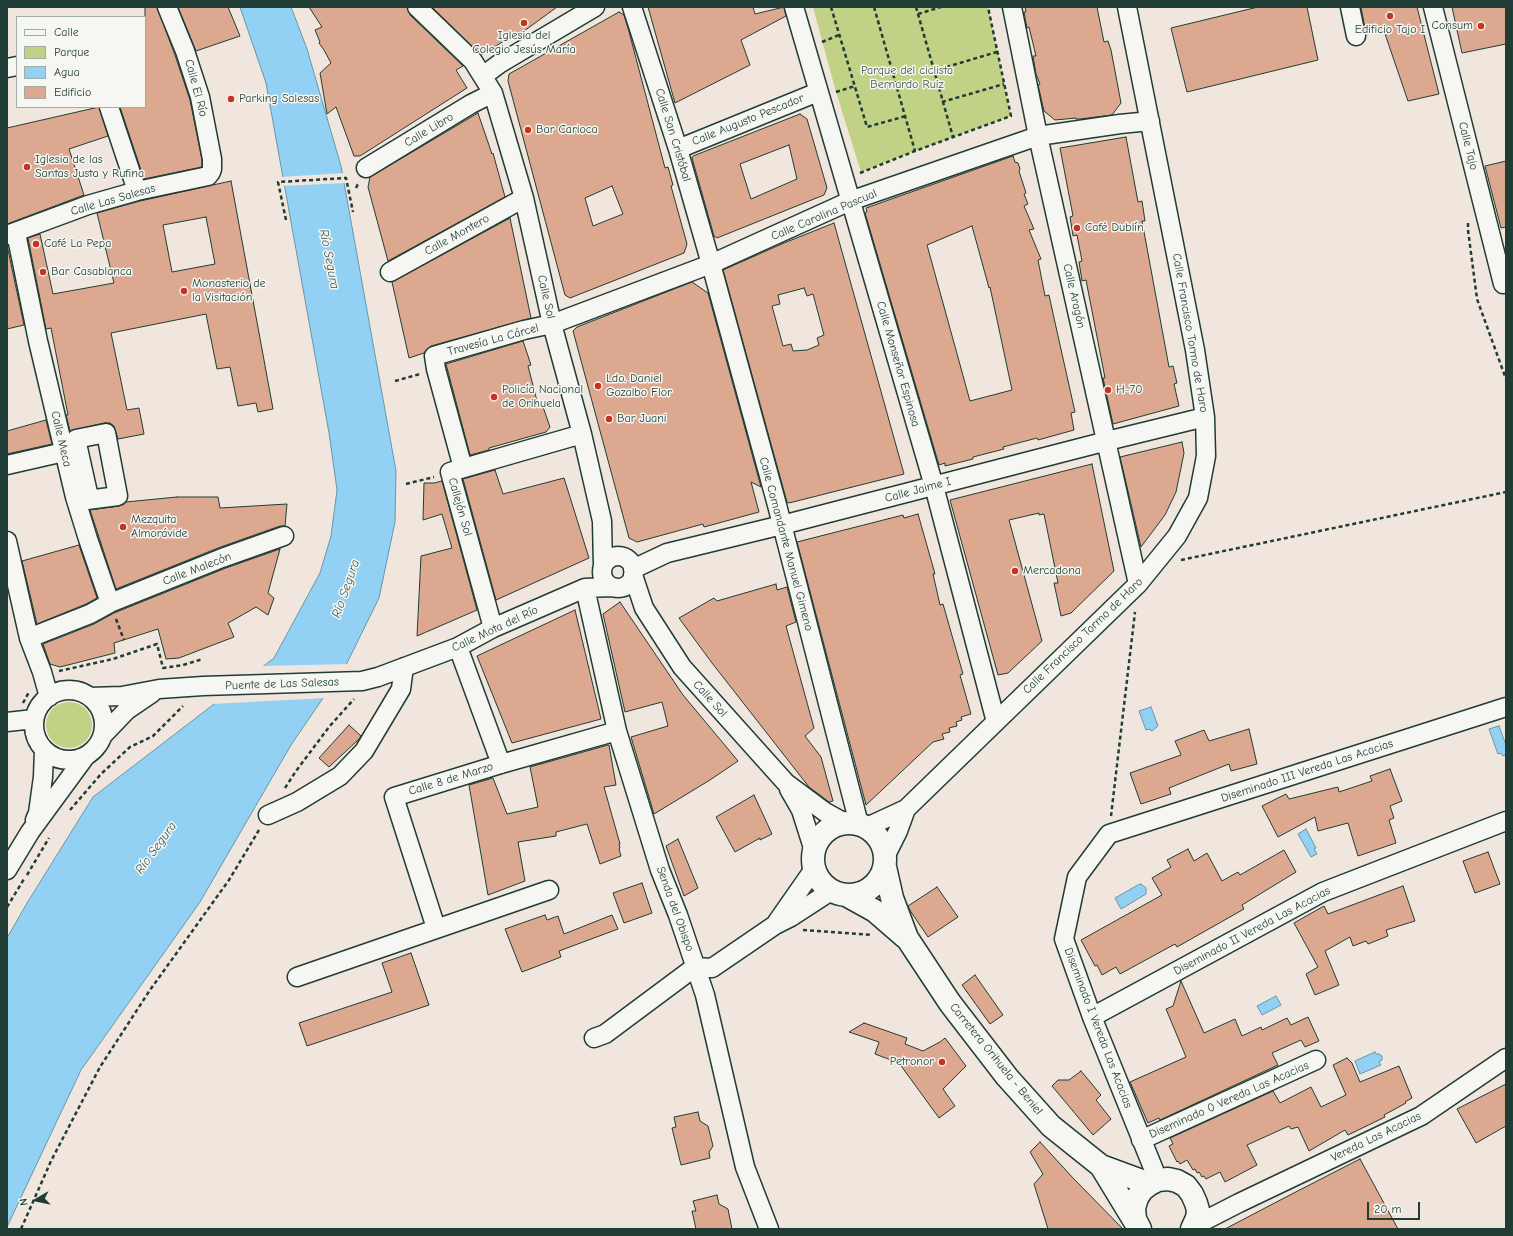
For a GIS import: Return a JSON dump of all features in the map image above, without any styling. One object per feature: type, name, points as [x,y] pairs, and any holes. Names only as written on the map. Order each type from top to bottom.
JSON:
[{"type":"main road","points":[[857,825],[878,836],[883,846],[885,862],[881,876],[867,891],[858,895],[839,893],[824,885],[818,878],[814,860],[818,840],[825,832],[834,826],[857,825]]},
{"type":"main road","name":"Carretera Orihuela - Beniel","points":[[885,862],[892,898],[907,938],[950,1003],[1007,1077],[1051,1126],[1101,1166],[1140,1229]]},
{"type":"main road","name":"Carretera Orihuela - Beniel","points":[[839,893],[875,911],[907,938]]},
{"type":"main road","name":"Carretera Orihuela - Beniel","points":[[1101,1166],[1154,1182],[1168,1180],[1177,1182],[1186,1186],[1196,1203]]},
{"type":"main road","points":[[1140,1229],[1135,1219],[1134,1208],[1137,1198],[1142,1190],[1154,1182]]},
{"type":"main road","points":[[1193,1228],[1198,1210],[1196,1203]]},
{"type":"street","name":"Calle El Río","points":[[167,7],[185,51],[200,97],[212,158],[211,172]]},
{"type":"street","name":"Calle Sol","points":[[417,7],[473,61],[493,93],[524,198],[552,324],[582,434],[602,521],[602,569]]},
{"type":"street","points":[[483,76],[499,64],[595,7]]},
{"type":"street","name":"Calle San Cristóbal","points":[[632,7],[678,149],[711,264]]},
{"type":"street","name":"Calle Monseñor Espinosa","points":[[794,7],[934,486],[996,722]]},
{"type":"street","name":"Calle Aragón","points":[[1012,7],[1038,136],[1138,584]]},
{"type":"street","name":"Calle Francisco Tormo de Haro","points":[[885,862],[906,810],[1138,584],[1177,536],[1198,498],[1206,456],[1205,417],[1196,350],[1127,7]]},
{"type":"street","points":[[1350,7],[1356,36]]},
{"type":"street","name":"Calle Tajo","points":[[1433,7],[1503,284]]},
{"type":"street","name":"Calle Augusto Pescador","points":[[678,149],[818,92]]},
{"type":"street","name":"Calle Libro","points":[[366,168],[471,104],[493,93]]},
{"type":"street","points":[[109,108],[137,191]]},
{"type":"street","name":"Calle Carolina Pascual","points":[[552,324],[711,264],[850,201],[1038,136],[1150,121]]},
{"type":"street","name":"Calle Las Salesas","points":[[11,234],[88,205],[137,191],[208,176],[211,172]]},
{"type":"street","name":"Calle Montero","points":[[390,272],[524,198]]},
{"type":"street","name":"Calle Meca","points":[[11,234],[64,452],[88,539],[110,603]]},
{"type":"street","name":"Calle Comandante Manuel Gimeno","points":[[711,264],[782,525],[857,825]]},
{"type":"street","name":"Travesía La Cárcel","points":[[435,362],[524,330],[552,324]]},
{"type":"street","points":[[435,362],[456,470]]},
{"type":"street","name":"Calle Jaime I","points":[[630,567],[667,553],[1205,417]]},
{"type":"street","name":"Callejón Sol","points":[[493,628],[456,470],[582,434]]},
{"type":"street","points":[[7,465],[64,452]]},
{"type":"street","name":"Calle Sol","points":[[602,521],[630,567],[644,608],[682,668],[786,783]]},
{"type":"street","name":"Calle Malecón","points":[[29,638],[90,614],[110,603],[222,558],[284,536]]},
{"type":"street","points":[[7,541],[29,638],[42,672],[49,697]]},
{"type":"street","points":[[613,557],[630,567],[628,584],[615,587],[605,581],[602,569],[605,563],[613,557]]},
{"type":"street","name":"Calle Mota del Río","points":[[585,588],[602,569]]},
{"type":"street","name":"Calle Sol","points":[[615,587],[644,608]]},
{"type":"street","name":"Calle Mota del Río","points":[[370,679],[458,647],[493,628],[585,588],[615,587]]},
{"type":"street","name":"Senda del Obispo","points":[[585,588],[617,731],[660,870],[678,916],[705,995],[745,1167],[769,1229]]},
{"type":"street","points":[[458,647],[501,764]]},
{"type":"street","points":[[268,815],[297,802],[340,776],[364,751],[401,689],[404,667]]},
{"type":"street","name":"Puente de Las Salesas","points":[[203,686],[370,679]]},
{"type":"street","points":[[90,697],[122,696],[159,689],[203,686]]},
{"type":"street","points":[[7,870],[30,832],[85,757],[100,743],[104,734],[127,710],[159,689]]},
{"type":"street","points":[[85,757],[74,760],[63,760],[52,757],[44,750],[34,731],[34,719],[42,703],[58,692],[69,690],[80,692],[90,697],[97,704],[102,713],[104,734]]},
{"type":"street","name":"Diseminado III Vereda Las Acacias","points":[[1109,834],[1506,707]]},
{"type":"street","points":[[7,722],[34,719]]},
{"type":"street","name":"Calle 8 de Marzo","points":[[436,928],[394,796],[617,731]]},
{"type":"street","points":[[30,832],[38,814],[43,777],[44,750]]},
{"type":"street","points":[[786,783],[825,812],[857,825]]},
{"type":"street","points":[[775,925],[814,860],[801,810],[786,783]]},
{"type":"street","name":"Calle Francisco Tormo de Haro","points":[[857,825],[906,810]]},
{"type":"street","name":"Diseminado II Vereda Las Acacias","points":[[1092,1017],[1323,892],[1506,821]]},
{"type":"street","name":"Diseminado I Vereda Las Acacias","points":[[1109,834],[1077,877],[1064,939],[1092,1017],[1141,1140],[1154,1182]]},
{"type":"street","points":[[297,976],[550,890]]},
{"type":"street","points":[[594,1038],[605,1034],[695,966],[712,968],[775,925],[839,893]]},
{"type":"street","name":"Vereda Las Acacias","points":[[1193,1228],[1238,1203],[1421,1116],[1506,1058]]},
{"type":"street","name":"Diseminado 0 Vereda Las Acacias","points":[[1141,1140],[1316,1060]]},
{"type":"street","name":"Vereda Las Acacias","points":[[1196,1203],[1238,1203]]},
{"type":"path","points":[[831,7],[867,127],[906,116]]},
{"type":"path","points":[[874,7],[915,151]]},
{"type":"path","points":[[916,7],[942,102],[954,137]]},
{"type":"path","points":[[918,14],[941,7]]},
{"type":"path","points":[[861,172],[1011,116],[988,7]]},
{"type":"path","points":[[822,42],[840,35]]},
{"type":"path","points":[[934,71],[997,52]]},
{"type":"path","points":[[942,102],[1004,84]]},
{"type":"path","points":[[836,92],[855,86]]},
{"type":"path","points":[[286,220],[278,182],[346,178],[354,212]]},
{"type":"path","points":[[1468,222],[1477,299],[1506,379]]},
{"type":"path","points":[[395,381],[435,362]]},
{"type":"path","points":[[406,484],[456,470]]},
{"type":"path","points":[[1153,566],[1506,492]]},
{"type":"path","points":[[1109,834],[1138,584]]},
{"type":"path","points":[[110,603],[124,640]]},
{"type":"path","points":[[16,705],[23,703],[30,691],[29,674],[64,671],[113,659],[157,644],[164,668],[183,665],[203,659]]},
{"type":"path","points":[[284,790],[296,771],[329,727],[359,694],[370,679]]},
{"type":"path","points":[[68,812],[101,774],[130,747],[153,736],[203,686]]},
{"type":"path","points":[[21,1229],[51,1161],[100,1067],[150,990],[229,880],[268,815]]},
{"type":"path","points":[[7,907],[51,836]]},
{"type":"green space","name":"Parque del ciclista Bernardo Ruiz","points":[[813,7],[988,7],[1011,116],[861,172],[836,92]]},
{"type":"green space","points":[[65,702],[73,702],[82,706],[88,712],[92,725],[88,738],[82,744],[73,748],[65,748],[56,744],[50,738],[46,729],[46,721],[50,712],[56,706]]},
{"type":"water","name":"Río Segura","points":[[240,7],[291,7],[307,49],[341,166],[396,471],[395,522],[379,598],[347,663],[291,745],[200,902],[81,1070],[7,1227],[7,938],[93,797],[274,658],[320,573],[331,536],[337,490],[329,433],[266,83]]},
{"type":"water","points":[[1151,707],[1158,726],[1152,731],[1149,729],[1146,730],[1139,711]]},
{"type":"water","points":[[1499,726],[1506,745],[1506,755],[1503,756],[1500,753],[1498,754],[1489,729]]},
{"type":"water","points":[[1306,829],[1316,848],[1314,849],[1317,854],[1311,857],[1298,834]]},
{"type":"water","points":[[1141,884],[1146,888],[1146,894],[1121,909],[1115,898]]},
{"type":"water","points":[[1276,996],[1281,1005],[1262,1015],[1257,1006]]},
{"type":"water","points":[[1375,1052],[1376,1054],[1382,1056],[1382,1060],[1379,1062],[1381,1065],[1360,1074],[1355,1061]]},
{"type":"pier","points":[[344,173],[346,183],[283,186],[281,177]]},
{"type":"pier","points":[[349,664],[325,698],[212,704],[261,666]]},
{"type":"building","points":[[145,7],[157,7],[190,100],[202,160],[202,167],[144,179],[120,108],[146,108]]},
{"type":"building","points":[[178,7],[228,7],[240,36],[196,51]]},
{"type":"building","points":[[309,7],[407,7],[410,15],[463,66],[456,70],[467,88],[360,156],[354,156],[336,107],[327,114],[320,73],[331,63],[319,43],[320,42],[315,30],[322,27]]},
{"type":"building","points":[[432,7],[557,7],[520,34],[519,32],[481,55]]},
{"type":"building","points":[[648,7],[753,7],[755,14],[784,7],[786,16],[741,40],[750,65],[675,103]]},
{"type":"building","points":[[1025,7],[1097,7],[1104,42],[1108,41],[1111,50],[1121,103],[1112,115],[1055,120],[1044,111],[1038,85],[1040,84],[1036,74],[1033,56],[1036,56],[1029,27],[1027,28],[1024,12],[1026,12]]},
{"type":"building","points":[[1258,7],[1307,7],[1318,60],[1187,92],[1171,28]]},
{"type":"building","points":[[1361,7],[1417,7],[1439,94],[1408,101],[1384,31],[1366,34]]},
{"type":"building","name":"Consum","points":[[1452,7],[1506,7],[1506,44],[1462,53]]},
{"type":"building","points":[[619,12],[624,15],[665,168],[668,167],[673,185],[671,186],[687,244],[684,253],[570,298],[565,295],[508,81],[509,74]],"holes":[[[612,186],[623,214],[593,226],[585,198]]]},
{"type":"building","points":[[99,108],[108,136],[69,149],[84,195],[7,224],[7,128]]},
{"type":"building","points":[[478,113],[492,154],[493,153],[505,197],[388,261],[368,187],[370,177]]},
{"type":"building","points":[[800,114],[807,119],[827,188],[824,195],[717,238],[714,236],[692,158],[693,156]],"holes":[[[789,145],[797,179],[751,199],[740,164]]]},
{"type":"building","points":[[1126,137],[1138,202],[1142,201],[1145,221],[1142,221],[1169,367],[1173,366],[1177,383],[1174,384],[1179,406],[1113,424],[1103,378],[1105,378],[1086,280],[1082,281],[1079,262],[1082,261],[1077,235],[1073,236],[1070,217],[1073,216],[1060,148]]},
{"type":"building","points":[[1013,156],[1015,162],[1018,163],[1026,193],[1024,194],[1028,204],[1024,206],[1034,229],[1029,230],[1041,259],[1038,260],[1045,296],[1049,295],[1075,412],[1071,413],[1074,430],[1038,440],[1037,438],[1003,447],[1004,449],[973,457],[973,459],[945,466],[945,463],[939,465],[865,213],[867,212],[866,208]],"holes":[[[972,226],[989,288],[990,287],[1012,390],[970,401],[927,245]]]},
{"type":"building","points":[[1506,161],[1506,227],[1501,228],[1485,166]]},
{"type":"building","name":"Monasterio de la Visitación","points":[[231,181],[273,409],[258,412],[256,403],[238,406],[230,367],[217,369],[206,314],[111,333],[127,410],[139,408],[144,434],[118,439],[114,426],[110,423],[70,431],[51,328],[46,329],[28,238],[40,234],[53,294],[114,283],[97,213],[140,201]],"holes":[[[206,217],[215,264],[172,272],[163,225]]]},
{"type":"building","points":[[510,218],[531,318],[431,346],[424,353],[409,358],[392,282]]},
{"type":"building","points":[[834,223],[904,474],[789,503],[787,502],[723,270]],"holes":[[[804,288],[807,296],[813,294],[824,335],[817,338],[819,345],[807,350],[793,351],[791,344],[783,346],[772,306],[780,304],[778,295]]]},
{"type":"building","points":[[7,245],[24,325],[7,329]]},
{"type":"building","points":[[692,282],[708,293],[761,487],[751,482],[759,512],[704,527],[703,524],[637,542],[629,538],[573,331],[577,327]]},
{"type":"building","name":"Policía Nacional de Orihuela","points":[[523,341],[531,365],[528,366],[538,405],[542,404],[550,427],[546,432],[470,455],[446,364]]},
{"type":"building","points":[[46,420],[52,444],[7,454],[7,431]]},
{"type":"building","points":[[1182,442],[1184,453],[1176,492],[1165,515],[1141,547],[1120,457]]},
{"type":"building","points":[[1092,464],[1114,571],[1071,613],[1061,616],[1054,583],[1058,583],[1044,514],[1039,515],[1039,513],[1009,520],[1042,641],[1008,673],[998,675],[950,500]]},
{"type":"building","points":[[495,470],[503,494],[564,478],[589,558],[496,600],[463,479]]},
{"type":"building","points":[[442,481],[477,610],[417,636],[421,556],[452,548],[442,514],[423,520],[424,483]]},
{"type":"building","points":[[177,497],[218,497],[220,508],[287,504],[285,526],[280,526],[218,548],[116,589],[90,510],[119,506],[126,502]]},
{"type":"building","points":[[918,514],[935,574],[933,574],[940,605],[943,604],[963,674],[960,675],[971,714],[961,717],[962,720],[956,722],[957,726],[949,728],[950,732],[942,734],[944,739],[933,742],[866,805],[797,542],[903,515],[904,518]]},
{"type":"building","points":[[79,545],[97,598],[37,624],[22,561]]},
{"type":"building","points":[[280,549],[268,593],[274,598],[268,615],[256,607],[228,623],[234,637],[179,658],[166,659],[158,629],[114,643],[115,653],[60,667],[50,664],[43,644],[94,624],[114,613],[226,568]]},
{"type":"building","points":[[776,584],[777,590],[787,587],[796,622],[786,626],[814,728],[805,736],[821,757],[833,801],[829,802],[809,787],[712,663],[679,618],[714,598],[717,601]]},
{"type":"building","points":[[620,602],[683,695],[738,761],[654,814],[631,737],[668,726],[662,702],[625,712],[603,614]]},
{"type":"building","points":[[575,610],[601,719],[512,743],[477,656]]},
{"type":"building","points":[[349,725],[361,736],[329,767],[319,758]]},
{"type":"building","points":[[1249,729],[1257,764],[1231,771],[1229,764],[1169,788],[1171,794],[1141,804],[1130,773],[1181,755],[1175,741],[1204,730],[1209,741]]},
{"type":"building","points":[[609,745],[616,785],[604,787],[620,844],[619,849],[621,856],[600,864],[587,824],[556,832],[556,836],[518,842],[525,881],[488,895],[469,785],[493,778],[507,814],[538,807],[530,767]]},
{"type":"building","points":[[1390,769],[1402,801],[1390,806],[1394,818],[1389,820],[1396,843],[1358,856],[1348,823],[1318,831],[1315,817],[1278,837],[1262,806],[1286,794],[1289,799],[1338,787],[1339,792],[1372,781],[1370,776]]},
{"type":"building","points":[[754,795],[772,834],[760,840],[760,838],[735,852],[716,817]]},
{"type":"building","points":[[678,839],[698,888],[684,896],[666,846]]},
{"type":"building","points":[[1188,849],[1194,861],[1207,853],[1222,881],[1238,872],[1240,875],[1284,850],[1296,872],[1242,905],[1244,909],[1177,947],[1175,944],[1120,974],[1116,967],[1102,975],[1097,965],[1095,966],[1081,940],[1162,895],[1152,878],[1171,867],[1167,860]]},
{"type":"building","points":[[1488,852],[1500,884],[1475,893],[1463,861]]},
{"type":"building","points":[[642,883],[652,913],[624,923],[613,893]]},
{"type":"building","points":[[1403,886],[1415,921],[1386,930],[1388,936],[1368,944],[1366,941],[1353,946],[1350,937],[1325,951],[1339,985],[1315,995],[1306,974],[1318,967],[1294,923],[1324,906],[1328,914]]},
{"type":"building","points":[[937,887],[958,917],[928,937],[908,906]]},
{"type":"building","points":[[545,915],[547,920],[558,916],[564,934],[612,915],[618,929],[559,951],[561,957],[522,972],[505,929]]},
{"type":"building","points":[[411,953],[429,1005],[307,1046],[299,1023],[392,992],[382,963]]},
{"type":"building","points":[[975,975],[1003,1015],[990,1024],[962,985]]},
{"type":"building","points":[[1181,981],[1204,1033],[1235,1019],[1242,1036],[1261,1027],[1262,1030],[1287,1018],[1291,1025],[1308,1017],[1319,1041],[1305,1047],[1301,1040],[1272,1053],[1278,1065],[1160,1120],[1159,1118],[1148,1123],[1130,1082],[1186,1057],[1166,1009],[1173,1006]]},
{"type":"building","points":[[864,1023],[907,1038],[905,1044],[923,1051],[945,1038],[966,1066],[943,1089],[955,1106],[939,1118],[899,1063],[875,1054],[879,1042],[849,1032]]},
{"type":"building","points":[[1347,1058],[1352,1063],[1360,1082],[1399,1066],[1412,1098],[1384,1115],[1385,1117],[1348,1135],[1345,1130],[1309,1151],[1298,1127],[1291,1129],[1289,1126],[1247,1145],[1257,1165],[1225,1182],[1220,1172],[1206,1179],[1204,1176],[1202,1177],[1199,1172],[1197,1173],[1195,1169],[1193,1170],[1187,1160],[1180,1164],[1178,1161],[1177,1162],[1169,1146],[1173,1144],[1170,1138],[1273,1091],[1280,1103],[1311,1087],[1321,1107],[1346,1095],[1333,1065]]},
{"type":"building","points":[[1081,1071],[1101,1095],[1096,1100],[1111,1119],[1093,1135],[1052,1086],[1058,1080],[1069,1080]]},
{"type":"building","points":[[1506,1084],[1506,1126],[1476,1143],[1457,1109]]},
{"type":"building","points":[[698,1112],[700,1121],[708,1126],[713,1146],[709,1152],[710,1158],[681,1165],[672,1128],[676,1127],[674,1117]]},
{"type":"building","points":[[1040,1142],[1123,1229],[1048,1229],[1034,1184],[1043,1174],[1030,1152]]},
{"type":"building","points":[[1360,1159],[1398,1229],[1225,1229],[1286,1197]]},
{"type":"building","points":[[717,1195],[719,1204],[728,1209],[732,1229],[696,1229],[692,1211],[696,1211],[693,1201]]},
{"type":"place","name":"Edificio Tajo I","points":[[1390,16]]},
{"type":"place","name":"Iglesia del Colegio Jesús María","points":[[524,23]]},
{"type":"place","name":"Consum","points":[[1481,26]]},
{"type":"place","name":"Parking Salesas","points":[[231,99]]},
{"type":"place","name":"Bar Carioca","points":[[528,130]]},
{"type":"place","name":"Iglesia de las Santas Justa y Rufina","points":[[27,167]]},
{"type":"place","name":"Café Dublín","points":[[1077,228]]},
{"type":"place","name":"Café La Pepa","points":[[36,244]]},
{"type":"place","name":"Bar Casablanca","points":[[43,272]]},
{"type":"place","name":"Monasterio de la Visitación","points":[[184,291]]},
{"type":"place","name":"Ldo. Daniel Gozalbo Flor","points":[[598,386]]},
{"type":"place","name":"H-70","points":[[1108,390]]},
{"type":"place","name":"Policía Nacional de Orihuela","points":[[494,397]]},
{"type":"place","name":"Bar Juani","points":[[609,419]]},
{"type":"place","name":"Mezquita Almorávide","points":[[123,527]]},
{"type":"place","name":"Mercadona","points":[[1015,571]]},
{"type":"place","name":"Petronor","points":[[942,1062]]}]
